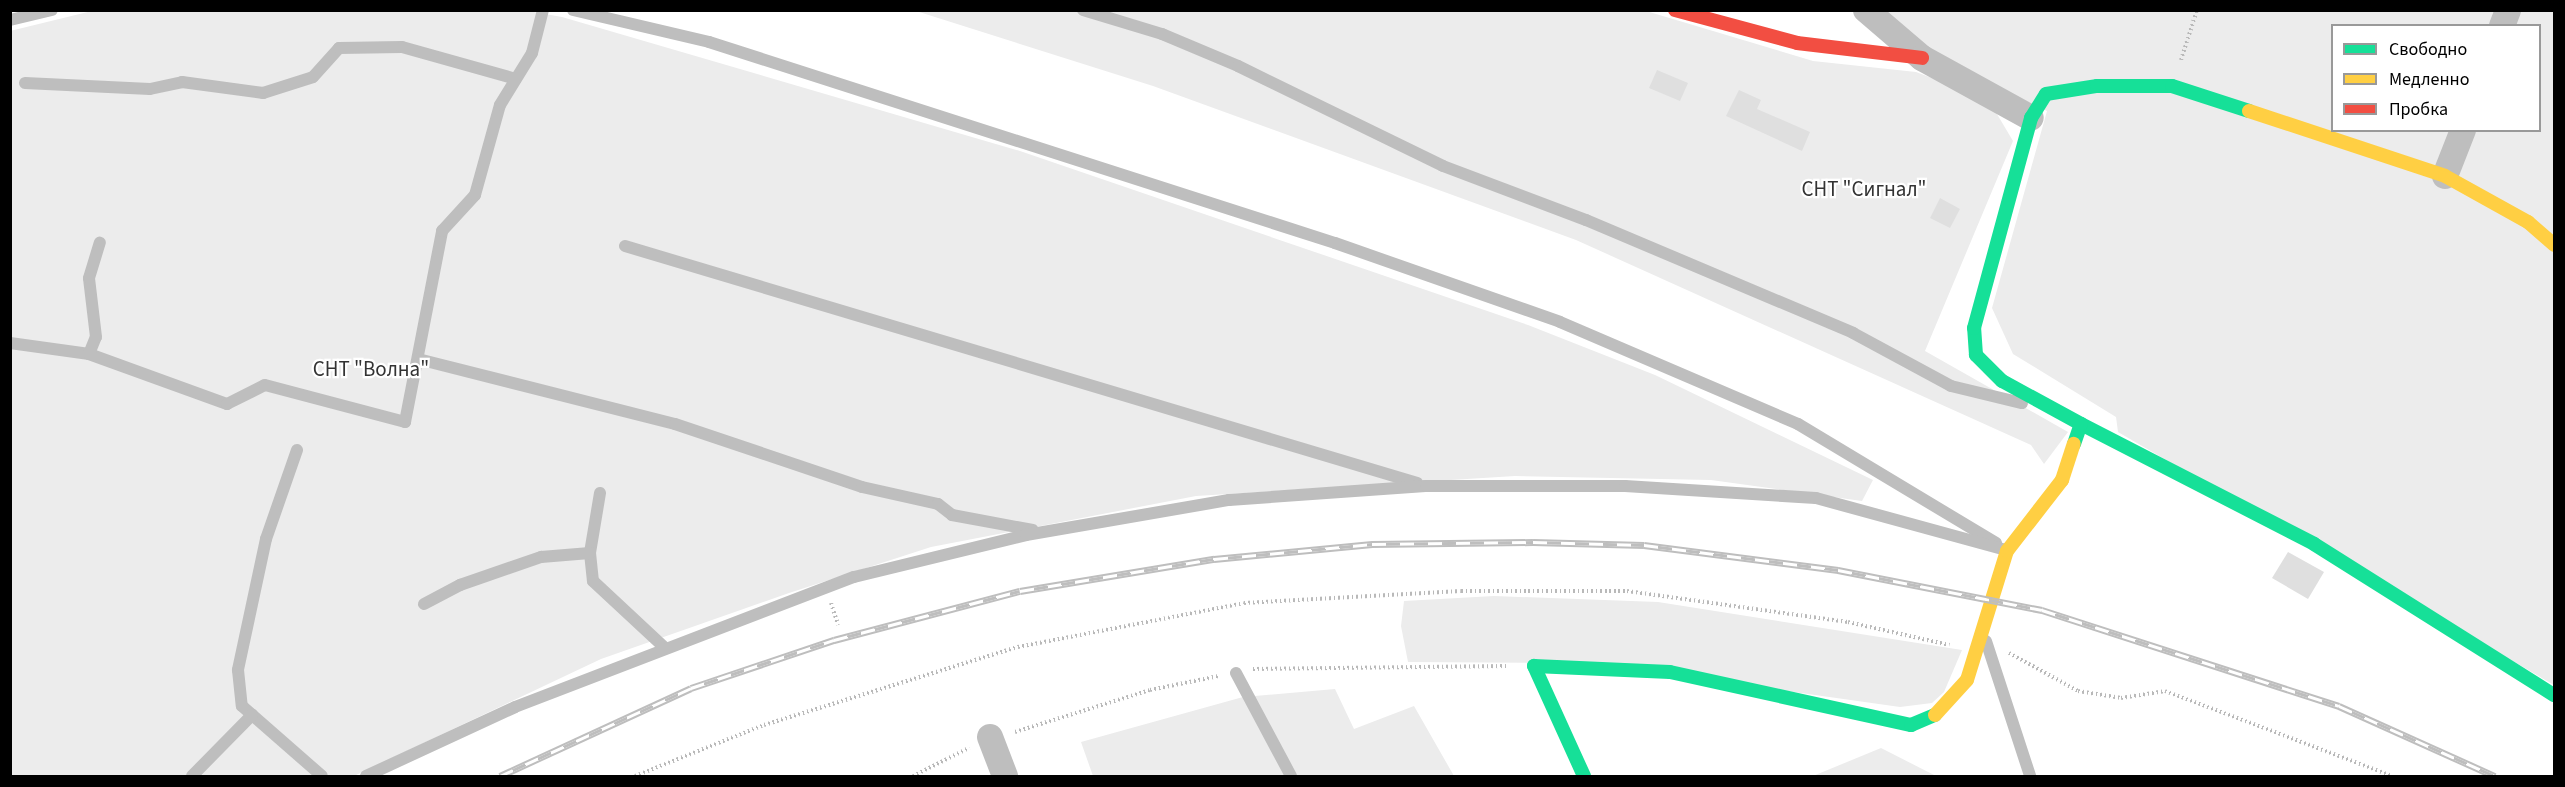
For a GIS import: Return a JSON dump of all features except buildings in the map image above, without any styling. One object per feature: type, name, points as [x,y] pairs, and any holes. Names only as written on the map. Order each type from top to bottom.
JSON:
[{"type":"street","points":[[1675,10],[1797,43],[1922,58]]},
{"type":"street","points":[[1866,10],[1922,58],[2031,118]]},
{"type":"street","points":[[2554,245],[2528,222],[2445,176],[2172,86],[2097,86],[2046,94],[2031,118],[1974,328],[1976,355],[2002,381],[2314,544],[2554,695]]},
{"type":"street","points":[[2445,176],[2462,132]]},
{"type":"street","points":[[1584,777],[1559,729],[1534,666],[1670,672],[1911,725],[1931,719],[1967,680],[2007,551],[2062,480],[2081,424]]},
{"type":"street","points":[[990,737],[1005,777]]},
{"type":"lane","points":[[10,20],[51,10]]},
{"type":"lane","points":[[10,343],[89,354],[227,404],[265,386],[405,422],[442,231],[475,195],[500,105],[532,53],[543,10]]},
{"type":"lane","points":[[573,10],[709,42],[1335,243],[1560,322],[1798,424],[2007,551]]},
{"type":"lane","points":[[1083,10],[1162,34],[1238,66],[1443,166],[1586,220],[1853,333],[1951,386],[2007,403],[2044,404]]},
{"type":"lane","points":[[25,83],[150,89],[182,82],[263,93],[314,77],[339,48],[402,47],[516,79]]},
{"type":"lane","points":[[89,354],[96,337],[89,278],[100,243]]},
{"type":"lane","points":[[625,246],[1426,486]]},
{"type":"lane","points":[[418,359],[675,424],[862,487],[938,504],[952,515],[1042,532]]},
{"type":"lane","points":[[297,450],[266,539],[238,670],[242,706],[322,777]]},
{"type":"lane","points":[[366,777],[515,707],[663,647],[854,577],[1042,532],[1229,500],[1426,486],[1625,486],[1816,498],[2007,551]]},
{"type":"lane","points":[[600,493],[590,553],[593,581],[663,647]]},
{"type":"lane","points":[[424,604],[460,585],[541,557],[590,553]]},
{"type":"lane","points":[[1980,637],[1990,645],[2002,678],[2030,777]]},
{"type":"lane","points":[[1236,673],[1291,777]]},
{"type":"lane","points":[[192,777],[252,715]]},
{"type":"path","points":[[2172,86],[2197,10]]},
{"type":"path","points":[[913,777],[990,737],[1150,690],[1262,668],[1534,666]]},
{"type":"green space","name":"СНТ \"Волна\"","points":[[96,10],[523,10],[562,17],[1020,151],[1528,325],[1655,375],[1873,480],[1862,501],[1711,480],[1515,476],[1196,496],[931,547],[789,593],[601,659],[354,776],[11,776],[10,31]]},
{"type":"green space","name":"СНТ \"Сигнал\"","points":[[916,11],[1646,11],[1813,61],[1916,72],[1940,81],[1994,109],[2013,141],[1925,351],[2068,432],[2044,464],[2031,445],[1576,240],[1153,86]]},
{"type":"green space","points":[[1873,11],[2554,11],[2554,685],[2118,432],[2116,417],[2013,354],[1992,308],[2047,111],[1934,56]]},
{"type":"green space","points":[[1494,596],[1658,602],[1962,650],[1944,692],[1932,703],[1900,707],[1587,663],[1408,662],[1401,626],[1404,601]]},
{"type":"green space","points":[[1335,689],[1354,729],[1414,706],[1454,776],[1093,776],[1081,742],[1243,697]]},
{"type":"green space","points":[[1881,748],[1936,776],[1813,776]]},
{"type":"railway","points":[[500,776],[691,688],[834,640],[1020,591],[1214,559],[1372,544],[1533,542],[1644,545],[1838,570],[2042,610],[2339,706],[2495,776]]},
{"type":"traffic: fast","points":[[2074,444],[2081,424],[2002,381],[1976,355],[1974,328],[2031,118],[2046,94],[2097,86],[2172,86],[2249,111]]},
{"type":"traffic: fast","points":[[2081,424],[2314,544],[2554,695]]},
{"type":"traffic: fast","points":[[1584,776],[1534,666],[1670,672],[1911,725],[1935,715]]},
{"type":"traffic: slow","points":[[2249,111],[2445,176],[2528,222],[2554,245]]},
{"type":"traffic: slow","points":[[1935,715],[1967,680],[2007,551],[2062,480],[2074,444]]},
{"type":"traffic: jam","points":[[1675,10],[1797,43],[1922,58]]}]
